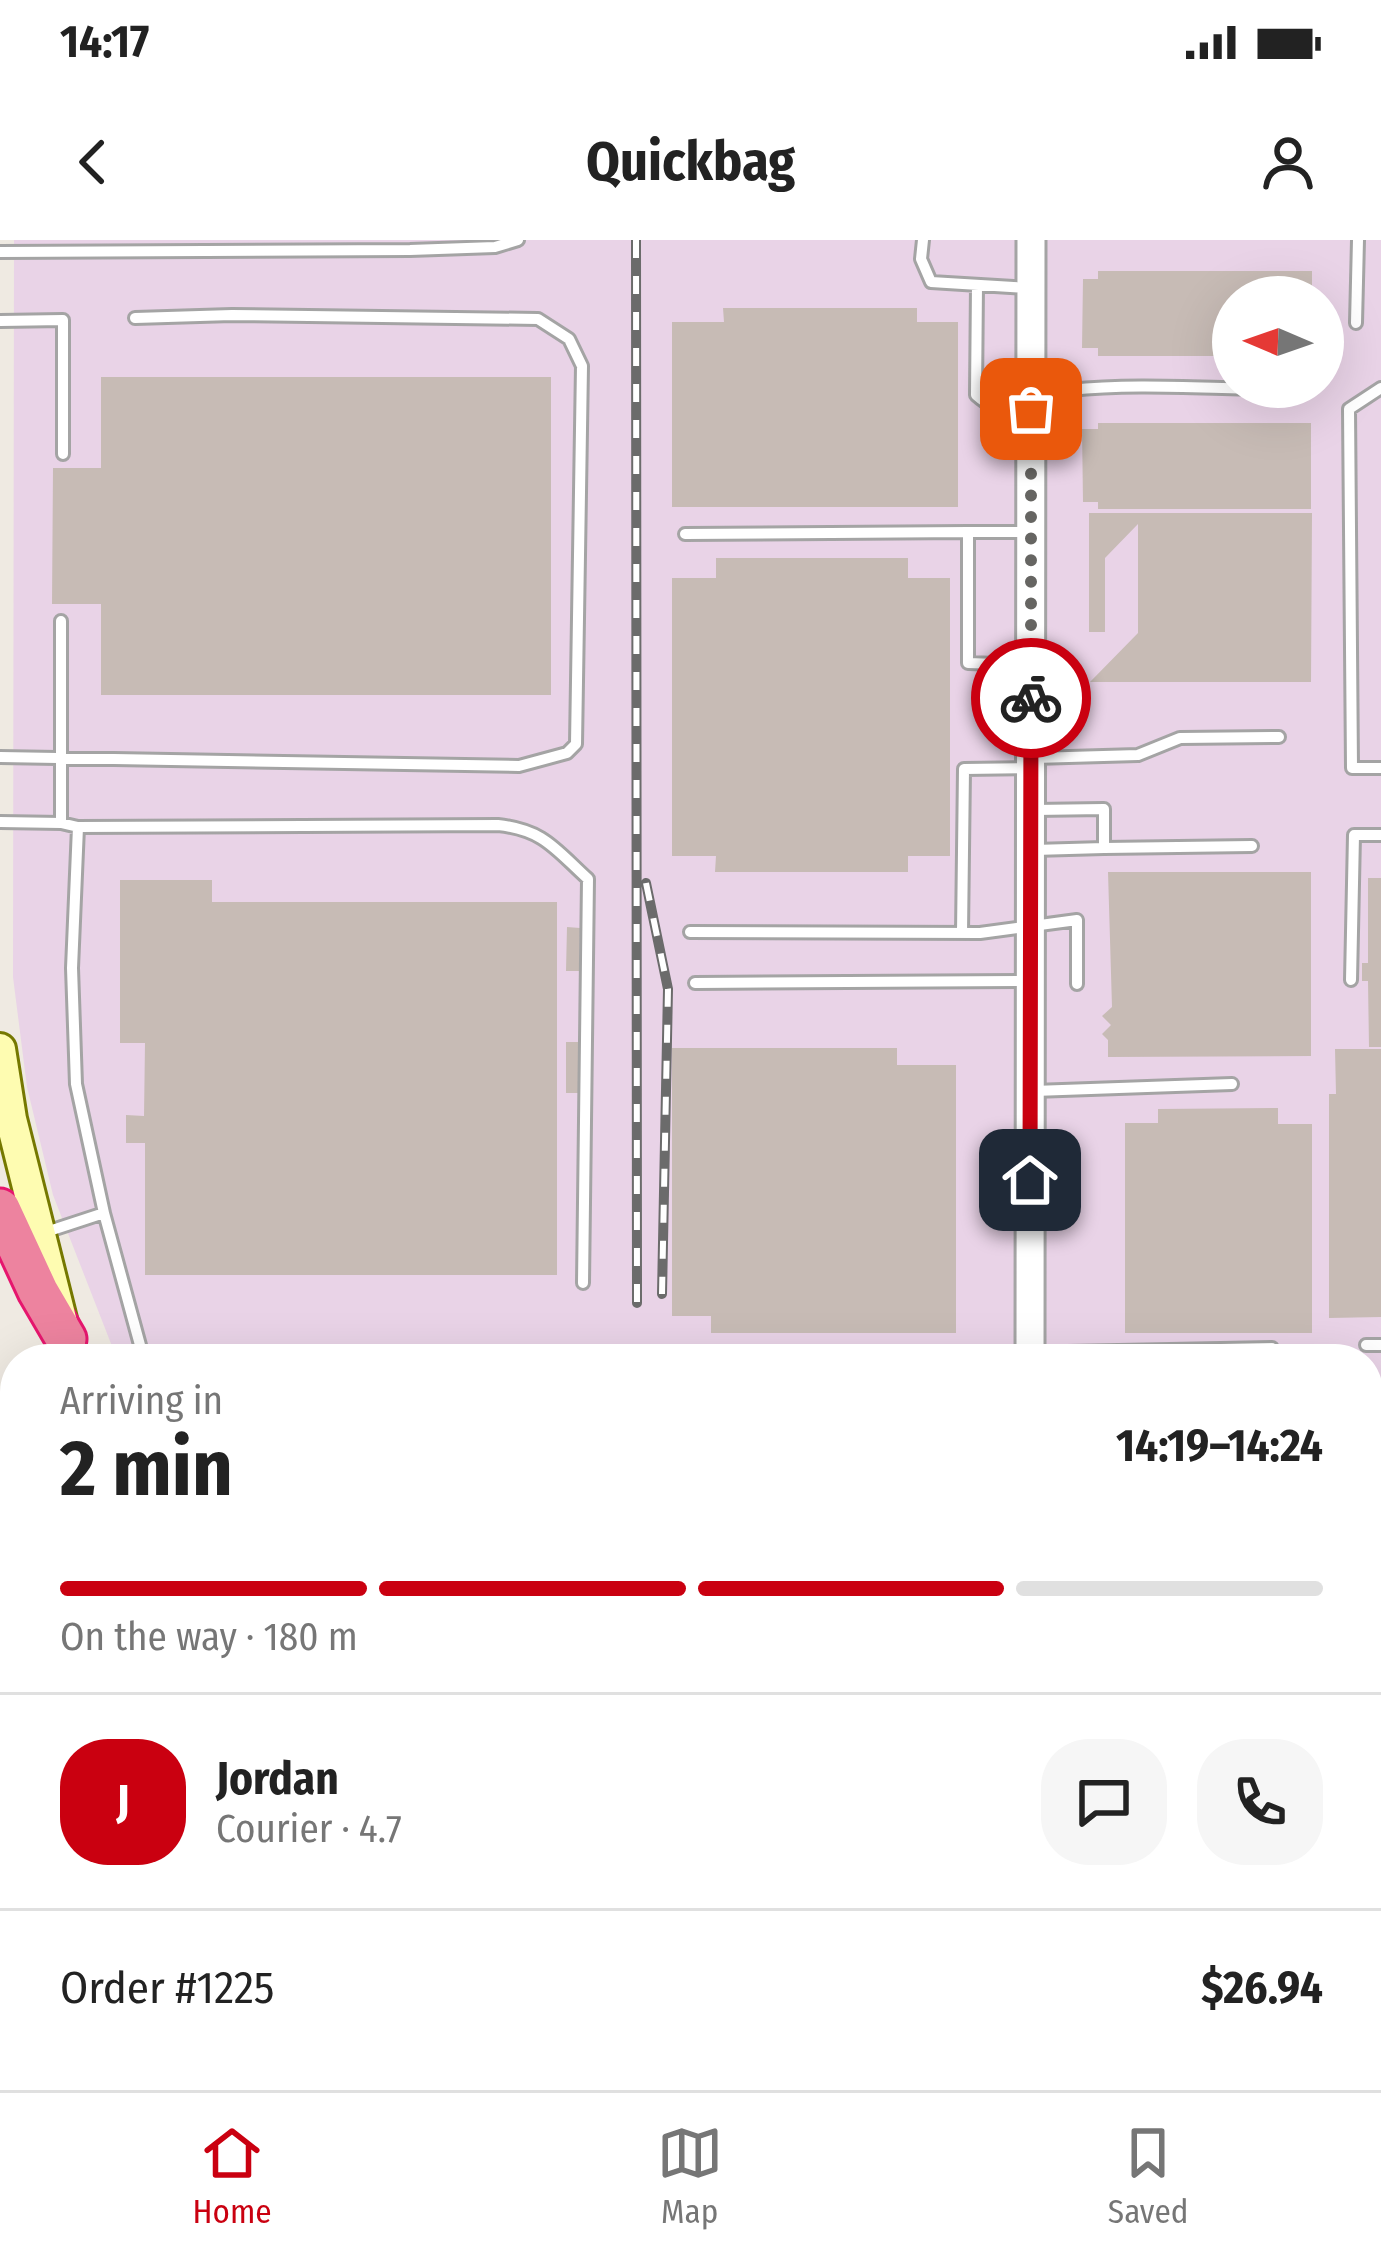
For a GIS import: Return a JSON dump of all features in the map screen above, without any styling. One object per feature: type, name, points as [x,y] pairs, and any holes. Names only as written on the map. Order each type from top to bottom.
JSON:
[{"type":"highway","points":[[0,1209],[68,1344]]},
{"type":"main road","points":[[0,1048],[10,1119],[70,1344]]},
{"type":"street","points":[[1030,1344],[1031,240]]},
{"type":"lane","points":[[0,252],[53,246],[452,249],[495,248],[518,240]]},
{"type":"lane","points":[[923,240],[921,259],[931,282],[1031,288]]},
{"type":"lane","points":[[1356,323],[1358,240]]},
{"type":"lane","points":[[977,285],[976,394],[991,408],[1031,409],[1063,391],[1212,389]]},
{"type":"lane","points":[[0,757],[519,766],[567,753],[576,744],[582,366],[569,339],[538,319],[135,318]]},
{"type":"lane","points":[[0,321],[63,320],[63,454]]},
{"type":"lane","points":[[1381,388],[1349,409],[1348,488],[1352,768],[1381,768]]},
{"type":"lane","points":[[968,532],[968,663],[1031,665]]},
{"type":"lane","points":[[686,534],[1030,532]]},
{"type":"lane","points":[[61,621],[61,823]]},
{"type":"lane","points":[[962,933],[964,769],[1138,755],[1180,738],[1279,737]]},
{"type":"lane","points":[[1030,811],[1104,809],[1104,848]]},
{"type":"lane","points":[[0,823],[78,827],[498,824],[527,828],[588,879],[583,1283]]},
{"type":"lane","points":[[78,827],[72,968],[76,1084],[140,1344]]},
{"type":"lane","points":[[1351,980],[1354,835],[1381,835]]},
{"type":"lane","points":[[1030,850],[1252,846]]},
{"type":"lane","points":[[691,932],[962,933],[1077,920],[1077,984]]},
{"type":"lane","points":[[695,983],[1030,981]]},
{"type":"lane","points":[[1030,1091],[1232,1084]]},
{"type":"lane","points":[[40,1234],[104,1213]]},
{"type":"shaded area","points":[[14,240],[1381,240],[1381,1344],[111,1344],[53,1195],[27,1087],[13,977]]},
{"type":"building","points":[[1098,271],[1312,271],[1312,276],[1212,276],[1212,356],[1098,356],[1098,348],[1082,348],[1083,279],[1098,279]]},
{"type":"building","points":[[723,308],[917,308],[917,322],[958,322],[958,507],[672,507],[672,322],[724,322]]},
{"type":"building","points":[[101,377],[551,377],[551,695],[101,695],[101,604],[52,604],[53,468],[101,468]]},
{"type":"building","points":[[1098,423],[1311,423],[1311,509],[1098,509],[1098,502],[1083,502],[1082,429],[1098,429]]},
{"type":"building","points":[[1089,513],[1312,513],[1311,682],[1090,682],[1138,633],[1138,524],[1105,558],[1105,632],[1089,632]]},
{"type":"building","points":[[716,558],[908,558],[908,578],[950,578],[950,856],[908,856],[908,872],[715,872],[716,856],[672,856],[672,578],[716,578]]},
{"type":"building","points":[[1108,872],[1311,872],[1311,1056],[1108,1057],[1108,1040],[1102,1034],[1111,1025],[1102,1016],[1112,1007]]},
{"type":"building","points":[[1368,878],[1381,878],[1381,1047],[1369,1047],[1368,981],[1362,981],[1362,963],[1368,963]]},
{"type":"building","points":[[120,880],[212,880],[212,902],[557,902],[557,1275],[145,1275],[145,1143],[126,1143],[126,1115],[144,1116],[145,1043],[120,1043]]},
{"type":"building","points":[[567,927],[580,928],[579,971],[566,971]]},
{"type":"building","points":[[566,1042],[579,1042],[579,1093],[566,1093]]},
{"type":"building","points":[[672,1048],[897,1048],[897,1065],[956,1065],[956,1333],[711,1333],[711,1316],[672,1316]]},
{"type":"building","points":[[1335,1049],[1381,1049],[1381,1317],[1329,1318],[1329,1094],[1336,1094]]},
{"type":"building","points":[[1278,1108],[1278,1124],[1312,1124],[1312,1333],[1125,1333],[1125,1123],[1158,1123],[1158,1109]]},
{"type":"railway","points":[[636,240],[637,1303]]},
{"type":"railway","points":[[646,883],[668,989],[662,1294]]},
{"type":"way so far","points":[[1031,409],[1031,698]]},
{"type":"route","points":[[1030,1180],[1031,698]]}]
